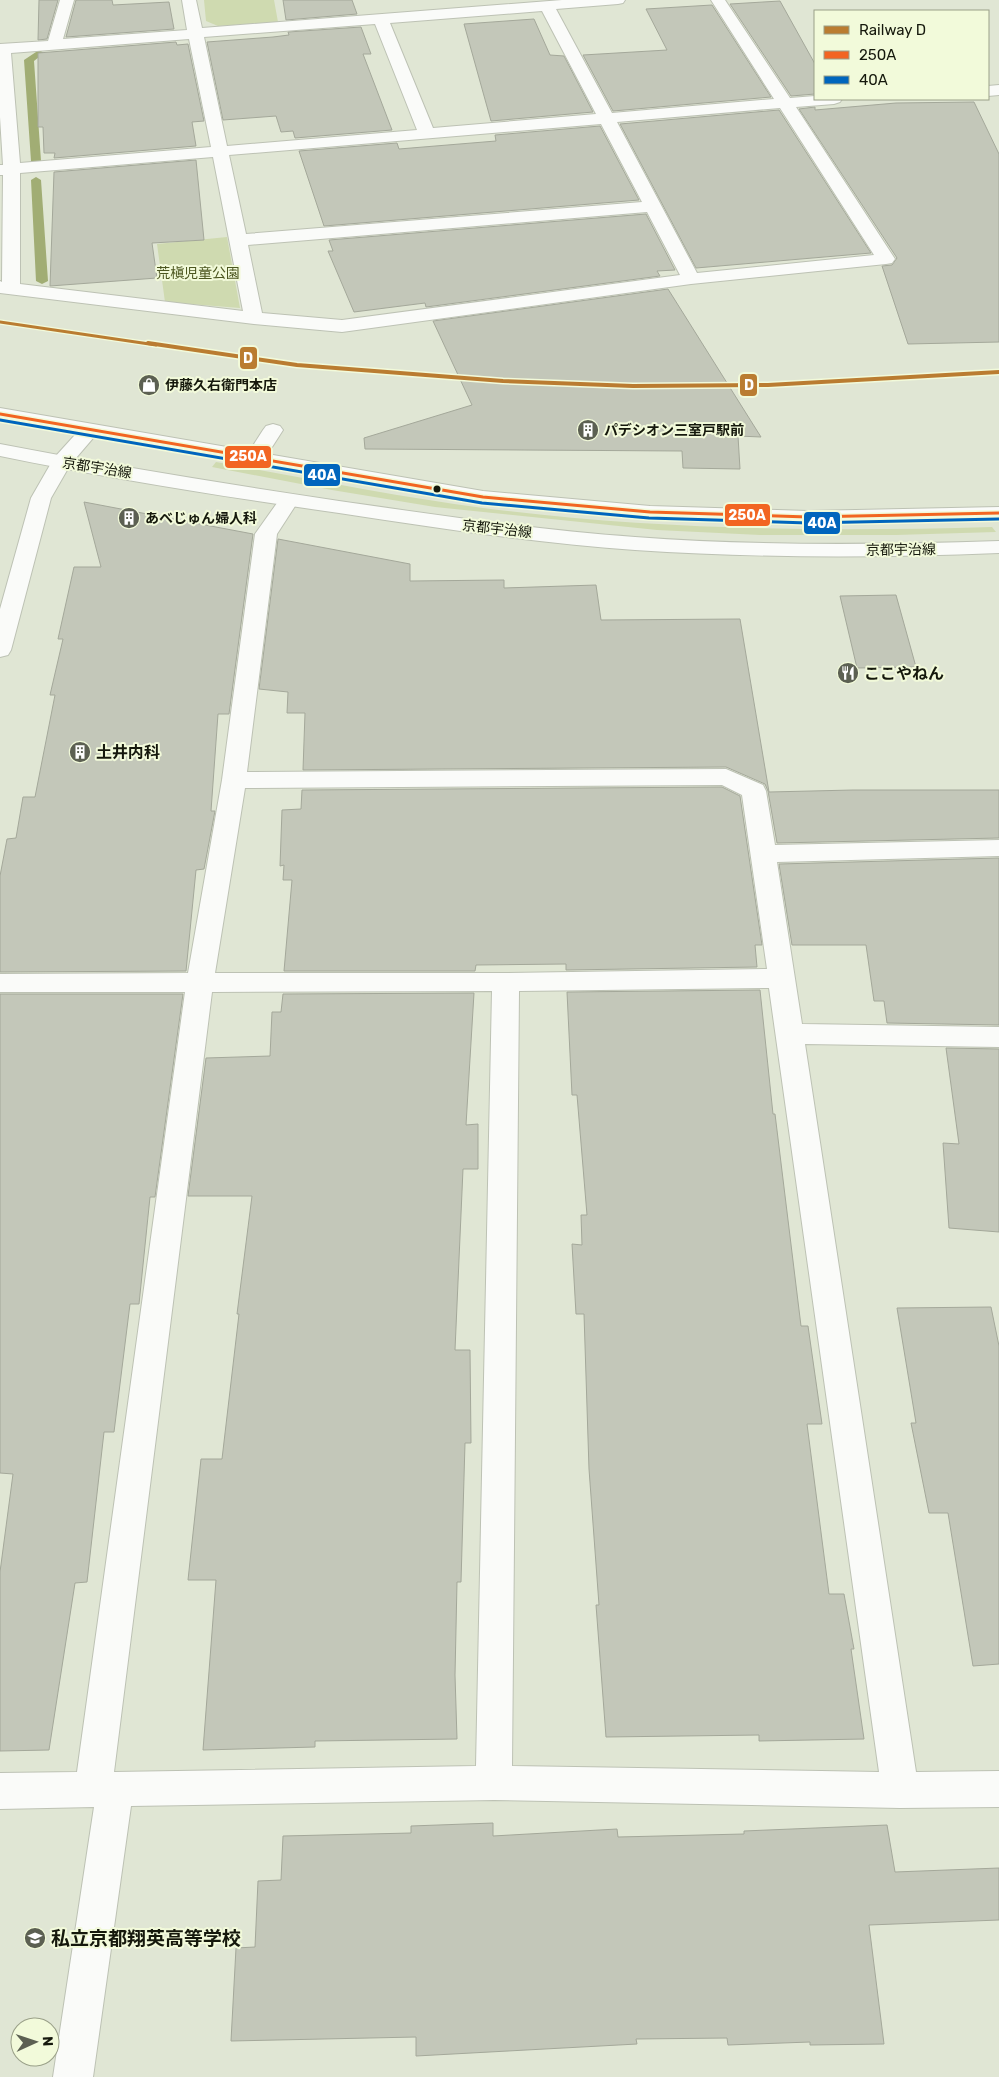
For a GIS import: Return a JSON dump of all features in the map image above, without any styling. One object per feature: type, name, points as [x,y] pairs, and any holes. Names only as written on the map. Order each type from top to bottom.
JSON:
[{"type":"street","points":[[54,45],[67,0]]},
{"type":"street","points":[[189,0],[254,318]]},
{"type":"street","points":[[618,0],[1,49],[6,169],[6,288],[254,318],[342,326],[691,278],[886,260],[718,0]]},
{"type":"street","points":[[547,6],[691,278]]},
{"type":"street","points":[[381,19],[427,133]]},
{"type":"street","points":[[6,169],[822,100]]},
{"type":"street","points":[[238,240],[653,206]]},
{"type":"street","name":"京都宇治線","points":[[0,414],[483,497],[650,512],[808,517],[999,513]]},
{"type":"street","points":[[0,650],[42,498],[61,462],[90,430]]},
{"type":"street","points":[[255,458],[273,430]]},
{"type":"street","name":"京都宇治線","points":[[0,450],[289,500],[476,527],[676,546],[894,551],[999,547]]},
{"type":"street","points":[[73,2077],[104,1790],[200,981],[234,780],[266,534],[289,500]]},
{"type":"street","points":[[234,780],[726,777],[754,791],[900,1790]]},
{"type":"street","points":[[763,854],[999,848]]},
{"type":"street","points":[[0,983],[200,981],[506,982],[782,978]]},
{"type":"street","points":[[494,1783],[506,982]]},
{"type":"street","points":[[790,1034],[999,1037]]},
{"type":"street","points":[[0,1791],[494,1783],[900,1790],[999,1789]]},
{"type":"green space","points":[[204,0],[274,0],[278,22],[218,26],[206,21]]},
{"type":"green space","name":"荒槇児童公園","points":[[227,237],[240,308],[165,302],[157,244]]},
{"type":"green space","points":[[216,462],[416,498],[483,508],[610,521],[737,528],[928,529],[992,527],[996,532],[896,535],[760,535],[657,530],[435,507],[212,467]]},
{"type":"building","points":[[39,0],[58,0],[47,39],[38,40]]},
{"type":"building","points":[[76,0],[112,0],[113,5],[169,2],[174,29],[66,37]]},
{"type":"building","points":[[283,0],[352,0],[357,14],[286,20]]},
{"type":"building","points":[[780,1],[814,62],[814,94],[791,96],[730,4]]},
{"type":"building","points":[[712,5],[771,97],[613,111],[583,55],[667,50],[646,9]]},
{"type":"building","points":[[534,19],[550,55],[564,56],[593,112],[491,121],[464,24]]},
{"type":"building","points":[[361,27],[371,54],[363,54],[392,130],[295,138],[293,131],[281,132],[276,116],[223,120],[207,42],[289,35],[288,32]]},
{"type":"building","points":[[176,42],[177,45],[188,44],[204,121],[192,122],[196,146],[54,158],[55,153],[44,153],[43,127],[38,127],[38,53]]},
{"type":"building","points":[[974,102],[999,154],[999,342],[908,344],[882,266],[892,265],[897,258],[799,109],[815,107],[815,110],[896,103]]},
{"type":"building","points":[[779,110],[871,253],[696,268],[620,124]]},
{"type":"building","points":[[600,126],[639,200],[324,226],[299,151],[397,143],[399,149],[496,141],[495,135]]},
{"type":"building","points":[[196,160],[204,240],[152,243],[157,278],[50,286],[54,172]]},
{"type":"building","points":[[646,214],[675,270],[657,271],[660,276],[426,307],[425,303],[354,312],[328,251],[333,251],[329,240]]},
{"type":"building","points":[[668,289],[761,437],[738,436],[740,469],[683,468],[682,451],[365,449],[364,438],[472,405],[433,321]]},
{"type":"building","points":[[84,502],[253,534],[229,714],[218,714],[211,811],[215,811],[204,869],[196,870],[186,971],[0,972],[0,876],[7,839],[16,838],[23,797],[35,797],[55,695],[50,695],[63,639],[58,639],[74,567],[101,567]]},
{"type":"building","points":[[278,539],[410,564],[410,581],[504,580],[504,588],[596,585],[601,620],[740,619],[769,792],[999,790],[999,838],[777,843],[768,791],[765,784],[726,767],[303,770],[305,713],[287,713],[288,692],[259,689]]},
{"type":"building","points":[[896,595],[916,667],[857,668],[840,596]]},
{"type":"building","points":[[722,787],[740,796],[762,945],[755,945],[757,967],[566,970],[566,964],[476,965],[475,971],[284,971],[292,880],[283,880],[284,865],[280,866],[282,810],[301,809],[302,790]]},
{"type":"building","points":[[999,858],[999,1025],[887,1023],[884,1001],[874,1001],[866,945],[792,945],[779,864]]},
{"type":"building","points":[[760,990],[773,1114],[775,1114],[801,1326],[808,1326],[822,1424],[807,1424],[829,1594],[844,1594],[854,1649],[851,1649],[864,1739],[759,1741],[759,1735],[606,1737],[596,1605],[599,1605],[589,1469],[584,1314],[576,1314],[572,1244],[582,1245],[581,1215],[587,1215],[577,1095],[572,1095],[567,992]]},
{"type":"building","points":[[474,993],[466,1125],[478,1124],[478,1169],[463,1169],[455,1350],[470,1350],[471,1443],[465,1443],[461,1582],[457,1582],[455,1675],[457,1739],[315,1741],[315,1747],[203,1750],[216,1580],[188,1580],[201,1459],[222,1459],[239,1314],[237,1314],[252,1196],[188,1196],[206,1058],[270,1056],[272,1012],[281,1012],[283,994]]},
{"type":"building","points":[[0,994],[183,994],[155,1197],[150,1197],[139,1304],[130,1304],[114,1432],[104,1432],[87,1582],[75,1583],[49,1750],[0,1751],[0,1572],[13,1474],[0,1473]]},
{"type":"building","points":[[946,1048],[999,1049],[999,1232],[949,1228],[943,1143],[959,1144]]},
{"type":"building","points":[[991,1307],[999,1346],[999,1664],[973,1666],[948,1513],[929,1513],[911,1423],[916,1423],[897,1308]]},
{"type":"building","points":[[493,1823],[493,1836],[617,1829],[618,1837],[744,1834],[744,1831],[887,1825],[895,1872],[999,1868],[999,1920],[869,1925],[884,2044],[810,2045],[810,2042],[728,2045],[727,2038],[636,2039],[637,2044],[416,2056],[416,2037],[231,2041],[236,1948],[255,1947],[258,1881],[281,1880],[283,1836],[411,1833],[411,1826]]},
{"type":"waterway","points":[[36,161],[29,60],[39,53]]},
{"type":"waterway","points":[[36,180],[42,281]]},
{"type":"rail line","name":"D","points":[[0,322],[297,365],[503,381],[633,386],[768,385],[999,372]]},
{"type":"transit line","name":"250A","points":[[0,414],[483,497],[650,512],[808,517],[999,513]]},
{"type":"transit line","name":"40A","points":[[0,420],[482,503],[649,518],[808,523],[999,519]]},
{"type":"place","name":"伊藤久右衛門本店","points":[[149,385]]},
{"type":"place","name":"パデシオン三室戸駅前","points":[[588,430]]},
{"type":"place","name":"あべじゅん婦人科","points":[[129,518]]},
{"type":"place","name":"ここやねん","points":[[848,673]]},
{"type":"place","name":"土井内科","points":[[80,752]]},
{"type":"place","name":"私立京都翔英高等学校","points":[[35,1938]]}]
